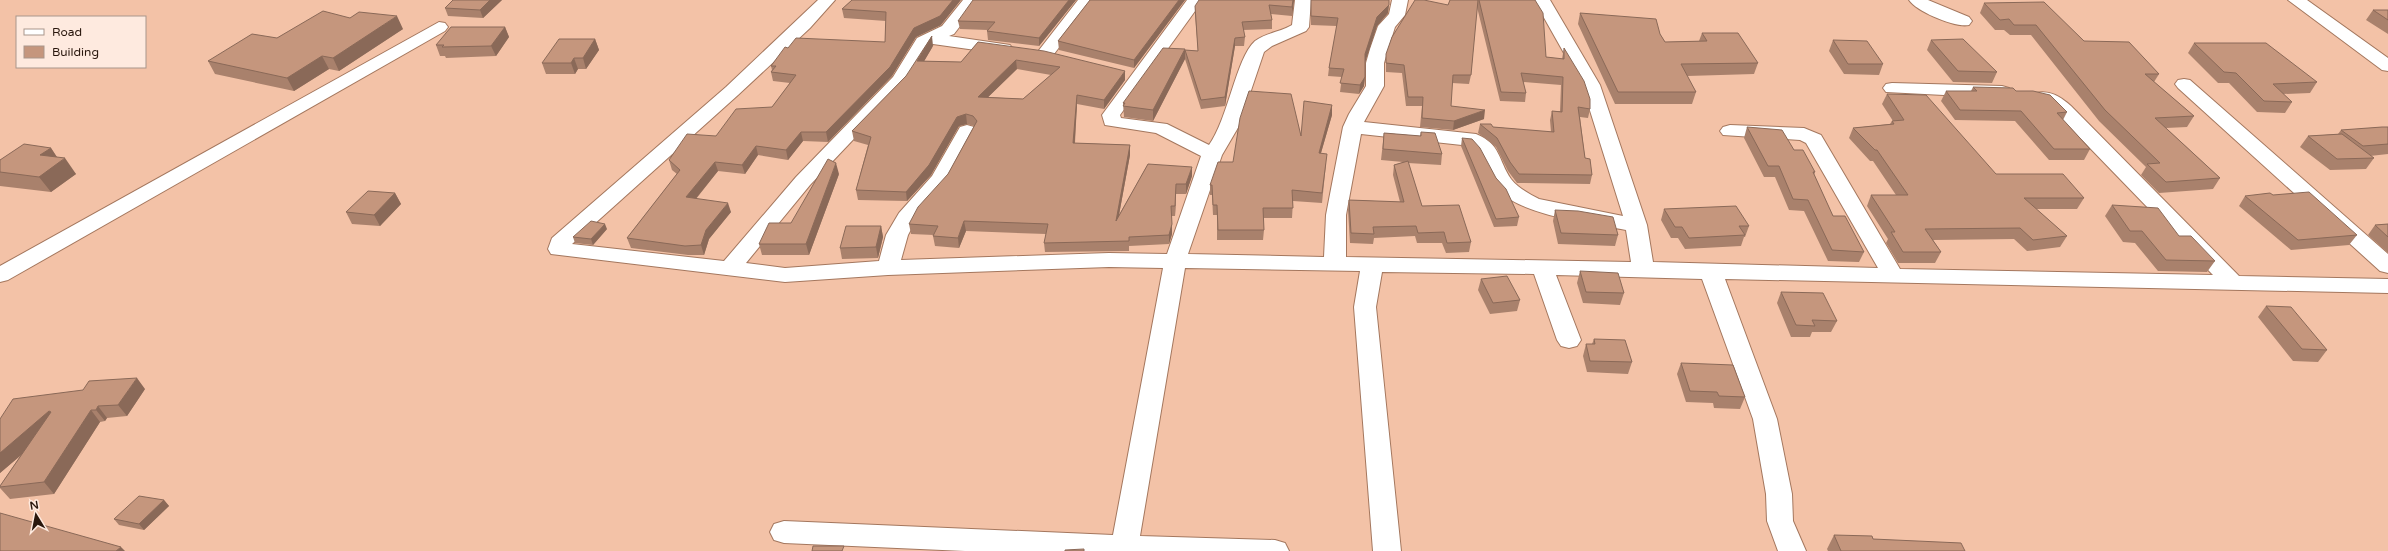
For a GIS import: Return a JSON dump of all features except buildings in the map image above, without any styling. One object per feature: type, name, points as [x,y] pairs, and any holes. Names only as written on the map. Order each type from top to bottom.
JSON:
[{"type":"street","points":[[827,0],[812,18],[748,73],[732,91],[560,243],[559,249],[566,252],[730,268],[785,275],[888,268],[1101,261],[1175,261],[1643,269],[1711,272],[2388,286]]},
{"type":"street","points":[[730,268],[803,181],[900,80],[923,42],[928,38],[948,30],[972,0]]},
{"type":"street","points":[[1033,53],[1087,0]]},
{"type":"street","points":[[1195,0],[1131,75],[1111,115],[1112,121],[1160,128],[1212,154]]},
{"type":"street","points":[[1125,547],[1175,261],[1212,154],[1218,147],[1228,126],[1257,50],[1276,38],[1300,28],[1303,0]]},
{"type":"street","points":[[1335,263],[1336,215],[1353,127],[1358,114],[1375,86],[1375,63],[1379,49],[1387,26],[1397,15],[1400,0]]},
{"type":"street","points":[[1542,0],[1591,85],[1636,225],[1643,269]]},
{"type":"street","points":[[1917,0],[1931,9],[1963,20]]},
{"type":"street","points":[[2296,0],[2388,66]]},
{"type":"street","points":[[0,275],[439,27]]},
{"type":"street","points":[[928,38],[1066,59]]},
{"type":"street","points":[[2184,84],[2388,266]]},
{"type":"street","points":[[1892,88],[2023,92],[2038,94],[2054,101],[2233,283]]},
{"type":"street","points":[[1353,127],[1469,138],[1479,141],[1487,146],[1503,182],[1519,197],[1533,204],[1636,225]]},
{"type":"street","points":[[888,268],[897,234],[909,213],[941,179],[967,131]]},
{"type":"street","points":[[1730,131],[1804,134],[1814,140],[1893,276]]},
{"type":"street","points":[[1372,265],[1365,307],[1387,551]]},
{"type":"street","points":[[1542,267],[1569,340]]},
{"type":"street","points":[[1711,272],[1765,419],[1779,494],[1780,521],[1792,551]]},
{"type":"street","points":[[784,532],[1125,547],[1275,551]]}]
